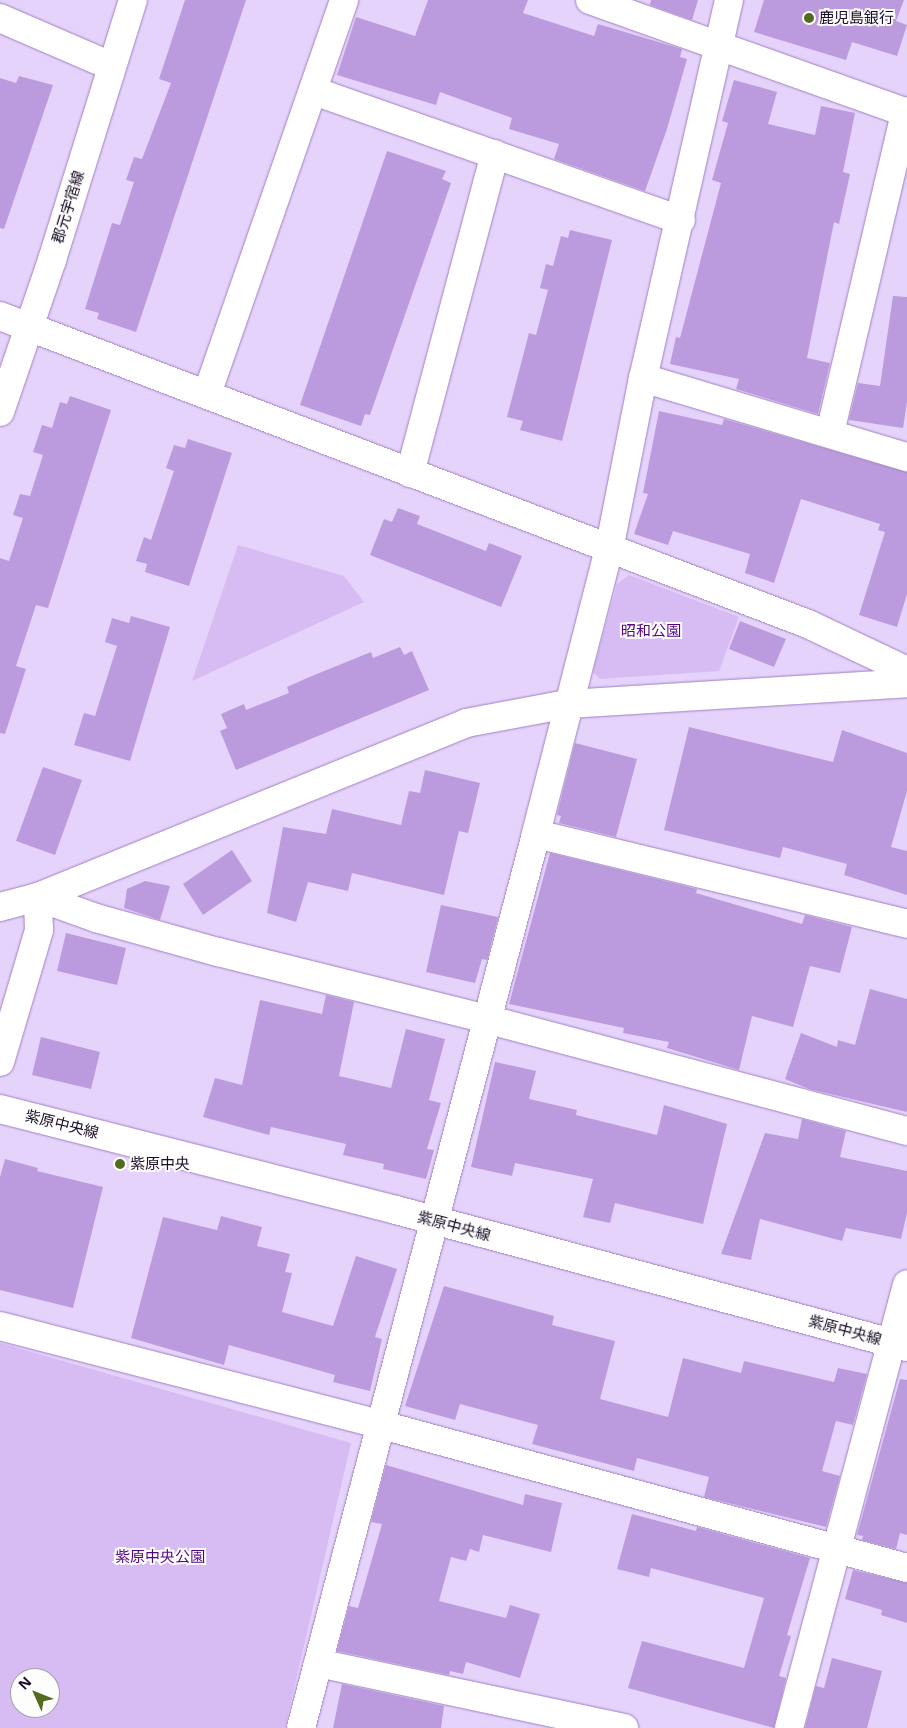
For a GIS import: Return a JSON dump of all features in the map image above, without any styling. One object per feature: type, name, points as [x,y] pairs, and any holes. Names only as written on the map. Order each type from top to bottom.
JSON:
[{"type":"street","name":"郡元宇宿線","points":[[0,412],[133,0]]},
{"type":"street","points":[[207,394],[314,91],[344,0]]},
{"type":"street","points":[[590,0],[906,112],[830,433]]},
{"type":"street","points":[[301,1728],[382,1425],[432,1220],[536,834],[609,549],[643,378],[681,220],[729,0]]},
{"type":"street","points":[[0,18],[111,66]]},
{"type":"street","points":[[314,91],[681,220]]},
{"type":"street","points":[[410,473],[495,154]]},
{"type":"street","points":[[0,316],[808,624],[907,671]]},
{"type":"street","points":[[643,378],[907,457]]},
{"type":"street","points":[[0,907],[38,897],[466,723],[568,704],[907,683]]},
{"type":"street","points":[[536,834],[907,924]]},
{"type":"street","points":[[38,897],[96,918],[218,952],[486,1019],[907,1131]]},
{"type":"street","points":[[0,1062],[39,930],[38,897]]},
{"type":"street","name":"紫原中央線","points":[[0,1109],[432,1220],[899,1345]]},
{"type":"street","points":[[788,1728],[837,1549],[899,1345],[907,1284]]},
{"type":"street","points":[[0,1326],[382,1425],[907,1568]]},
{"type":"street","points":[[318,1664],[624,1728]]},
{"type":"green space","points":[[238,545],[344,576],[364,602],[192,681]]},
{"type":"green space","name":"昭和公園","points":[[629,575],[739,617],[719,671],[600,679],[593,672],[617,584]]},
{"type":"green space","name":"紫原中央公園","points":[[0,1343],[351,1443],[285,1728],[0,1728]]},
{"type":"building","points":[[185,0],[246,0],[136,332],[97,319],[99,313],[85,309],[112,223],[120,225],[134,182],[126,180],[134,157],[142,159],[171,83],[159,79]]},
{"type":"building","points":[[428,0],[528,0],[523,13],[594,36],[598,24],[682,49],[680,57],[687,59],[667,129],[645,191],[554,159],[559,144],[509,129],[512,118],[440,92],[436,105],[337,75],[356,17],[415,36]]},
{"type":"building","points":[[651,0],[698,0],[692,20],[650,5]]},
{"type":"building","name":"鹿児島銀行","points":[[764,0],[904,0],[896,21],[907,25],[897,56],[852,42],[846,60],[754,32]]},
{"type":"building","points":[[19,76],[53,85],[4,229],[0,228],[0,78],[16,83]]},
{"type":"building","points":[[734,80],[777,92],[768,124],[815,135],[821,106],[855,113],[843,172],[850,174],[839,224],[834,222],[807,358],[830,363],[818,414],[736,389],[739,379],[670,364],[676,337],[680,338],[721,183],[712,180],[728,123],[722,121]]},
{"type":"building","points":[[387,151],[446,171],[442,179],[451,183],[370,415],[365,414],[361,426],[300,405]]},
{"type":"building","points":[[570,230],[612,240],[562,441],[520,430],[523,421],[507,417],[529,333],[536,335],[548,290],[540,288],[546,264],[553,266],[561,236],[568,238]]},
{"type":"building","points":[[893,296],[907,297],[907,402],[903,428],[849,420],[858,383],[880,386]]},
{"type":"building","points":[[70,396],[111,410],[48,608],[36,605],[16,666],[26,669],[5,734],[0,733],[0,558],[9,561],[23,518],[13,515],[20,494],[30,496],[43,455],[33,452],[42,425],[52,428],[60,402],[67,404]]},
{"type":"building","points":[[659,411],[722,425],[724,419],[907,472],[907,594],[897,627],[859,615],[885,532],[878,530],[880,524],[801,499],[774,583],[745,573],[750,554],[673,531],[668,545],[634,534],[648,494],[643,493]]},
{"type":"building","points":[[188,439],[232,453],[189,586],[145,572],[147,564],[136,561],[144,537],[151,540],[174,471],[166,468],[174,445],[185,448]]},
{"type":"building","points":[[398,508],[420,516],[417,524],[486,551],[489,543],[522,556],[501,607],[370,555],[384,519],[392,522]]},
{"type":"building","points":[[131,616],[170,627],[130,761],[74,745],[84,713],[95,716],[117,646],[105,642],[112,618],[129,623]]},
{"type":"building","points":[[740,621],[786,639],[774,667],[729,649]]},
{"type":"building","points":[[400,647],[404,655],[412,651],[429,690],[236,770],[220,731],[227,728],[221,714],[244,704],[246,710],[289,693],[287,687],[371,652],[373,658]]},
{"type":"building","points":[[689,727],[833,762],[842,730],[907,753],[907,791],[891,847],[907,851],[907,895],[844,875],[847,864],[783,847],[780,858],[664,830]]},
{"type":"building","points":[[575,743],[637,759],[616,837],[559,823],[561,816],[557,815]]},
{"type":"building","points":[[43,767],[82,780],[55,855],[16,841]]},
{"type":"building","points":[[425,770],[480,783],[468,833],[459,831],[444,895],[352,873],[348,891],[308,882],[296,922],[267,913],[283,827],[326,834],[332,809],[401,825],[409,791],[420,793]]},
{"type":"building","points":[[232,850],[252,881],[203,915],[183,884]]},
{"type":"building","points":[[550,853],[697,889],[696,893],[802,924],[805,915],[852,927],[840,973],[810,966],[793,1027],[752,1016],[739,1070],[667,1048],[669,1042],[623,1033],[624,1028],[509,1004]]},
{"type":"building","points":[[145,881],[170,886],[160,920],[124,908],[127,889]]},
{"type":"building","points":[[441,905],[498,917],[487,960],[482,959],[475,983],[426,972]]},
{"type":"building","points":[[66,933],[126,948],[117,985],[57,971]]},
{"type":"building","points":[[870,989],[907,999],[907,1112],[809,1089],[785,1079],[801,1033],[837,1047],[838,1040],[855,1045]]},
{"type":"building","points":[[326,995],[354,1002],[339,1076],[391,1088],[406,1029],[445,1039],[429,1100],[441,1103],[427,1149],[434,1150],[426,1179],[383,1169],[384,1164],[343,1155],[346,1144],[271,1127],[269,1135],[203,1117],[215,1078],[242,1085],[260,1000],[322,1014]]},
{"type":"building","points":[[41,1037],[100,1052],[91,1089],[32,1075]]},
{"type":"building","points":[[495,1062],[536,1071],[529,1099],[577,1110],[576,1115],[657,1135],[664,1105],[727,1124],[703,1224],[615,1203],[610,1223],[583,1217],[593,1179],[515,1163],[512,1176],[471,1167]]},
{"type":"building","points":[[802,1119],[846,1131],[840,1157],[907,1171],[907,1213],[901,1239],[846,1228],[842,1241],[760,1219],[751,1260],[721,1254],[765,1133],[798,1139]]},
{"type":"building","points":[[5,1159],[38,1168],[37,1171],[103,1187],[73,1308],[0,1290],[0,1177]]},
{"type":"building","points":[[221,1216],[262,1227],[257,1246],[290,1254],[285,1272],[292,1273],[282,1312],[333,1326],[356,1256],[397,1269],[375,1337],[382,1339],[370,1391],[333,1382],[335,1375],[229,1345],[224,1365],[131,1338],[163,1217],[217,1230]]},
{"type":"building","points":[[444,1286],[554,1316],[552,1325],[615,1341],[600,1399],[668,1417],[683,1358],[741,1373],[744,1361],[834,1382],[838,1368],[867,1374],[853,1425],[836,1421],[822,1471],[840,1476],[826,1527],[704,1497],[709,1477],[637,1458],[634,1471],[532,1444],[538,1425],[460,1404],[455,1420],[405,1406]]},
{"type":"building","points":[[900,1379],[907,1380],[907,1535],[900,1533],[896,1549],[862,1540],[863,1536],[857,1535]]},
{"type":"building","points":[[386,1465],[523,1505],[525,1494],[562,1503],[551,1552],[483,1535],[479,1552],[470,1549],[466,1561],[451,1557],[439,1601],[506,1618],[510,1605],[540,1614],[520,1678],[466,1662],[463,1674],[450,1671],[449,1675],[337,1651],[349,1606],[358,1608],[382,1524],[371,1522]]},
{"type":"building","points":[[632,1514],[696,1531],[697,1527],[810,1558],[787,1635],[791,1636],[779,1676],[786,1678],[774,1728],[628,1688],[642,1641],[744,1668],[764,1598],[651,1568],[649,1577],[617,1569]]},
{"type":"building","points":[[853,1570],[907,1583],[907,1623],[881,1615],[882,1610],[845,1599]]},
{"type":"building","points":[[832,1658],[882,1671],[867,1728],[805,1728],[816,1686],[824,1688]]},
{"type":"building","points":[[342,1684],[444,1706],[441,1728],[333,1728]]},
{"type":"place","name":"鹿児島銀行","points":[[809,18]]},
{"type":"place","name":"紫原中央","points":[[120,1164]]}]
